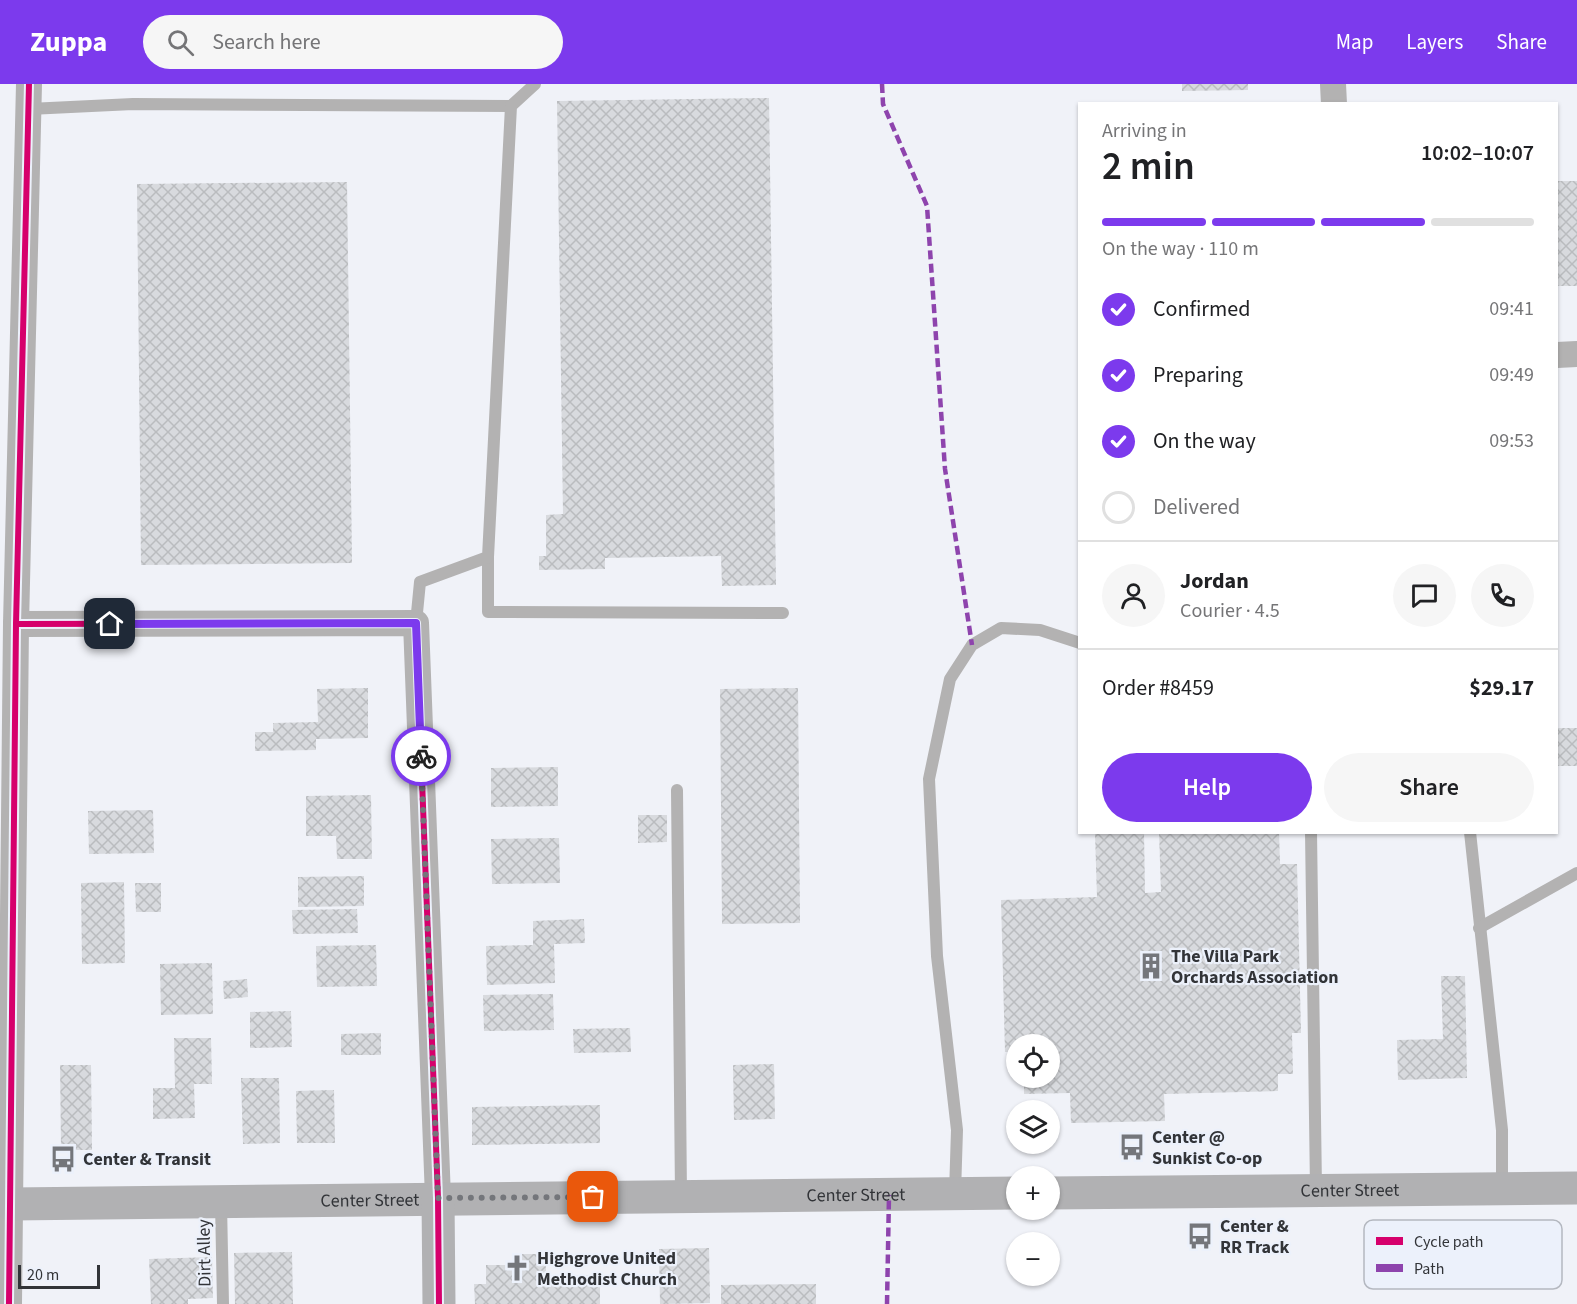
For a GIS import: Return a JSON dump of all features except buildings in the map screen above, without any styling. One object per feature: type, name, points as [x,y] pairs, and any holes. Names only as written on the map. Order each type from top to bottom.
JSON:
[{"type":"main road","name":"Center Street","points":[[1060,1193],[1577,1188]]},
{"type":"main road","name":"Center Street","points":[[4,1204],[1006,1193]]},
{"type":"main road","points":[[438,1198],[439,1304]]},
{"type":"street","points":[[9,1304],[4,1204],[29,84]]},
{"type":"street","points":[[1333,84],[1334,102]]},
{"type":"street","points":[[1558,355],[1577,354]]},
{"type":"street","points":[[16,624],[416,623],[438,1198]]},
{"type":"lane","points":[[29,109],[133,104],[511,106],[535,84]]},
{"type":"lane","points":[[511,106],[488,557],[488,612],[783,613]]},
{"type":"lane","points":[[416,623],[420,582],[488,557]]},
{"type":"lane","points":[[955,1194],[957,1130],[937,956],[929,779],[950,679],[972,645],[1001,628],[1040,630],[1078,642]]},
{"type":"lane","points":[[677,790],[681,1196]]},
{"type":"lane","points":[[1311,834],[1316,1190]]},
{"type":"lane","points":[[1470,834],[1502,1130],[1502,1189]]},
{"type":"lane","points":[[1479,928],[1577,873]]},
{"type":"lane","name":"Dirt Alley","points":[[220,1202],[223,1304]]},
{"type":"marked path","points":[[882,84],[883,104],[927,206],[945,469],[972,645]]},
{"type":"marked path","points":[[887,1304],[889,1195]]},
{"type":"cycle path","points":[[9,1304],[16,624],[29,84]]},
{"type":"cycle path","points":[[16,624],[416,623],[438,1198],[439,1304]]},
{"type":"way so far","points":[[421,756],[438,1198],[593,1197]]},
{"type":"place","name":"The Villa Park Orchards Association","points":[[1151,966]]},
{"type":"place","name":"Center @ Sunkist Co-op","points":[[1132,1147]]},
{"type":"place","name":"Center & Transit","points":[[63,1159]]},
{"type":"place","name":"Center & RR Track","points":[[1200,1236]]},
{"type":"place","name":"Highgrove United Methodist Church","points":[[517,1268]]},
{"type":"route","points":[[110,624],[416,623],[421,756]]}]
